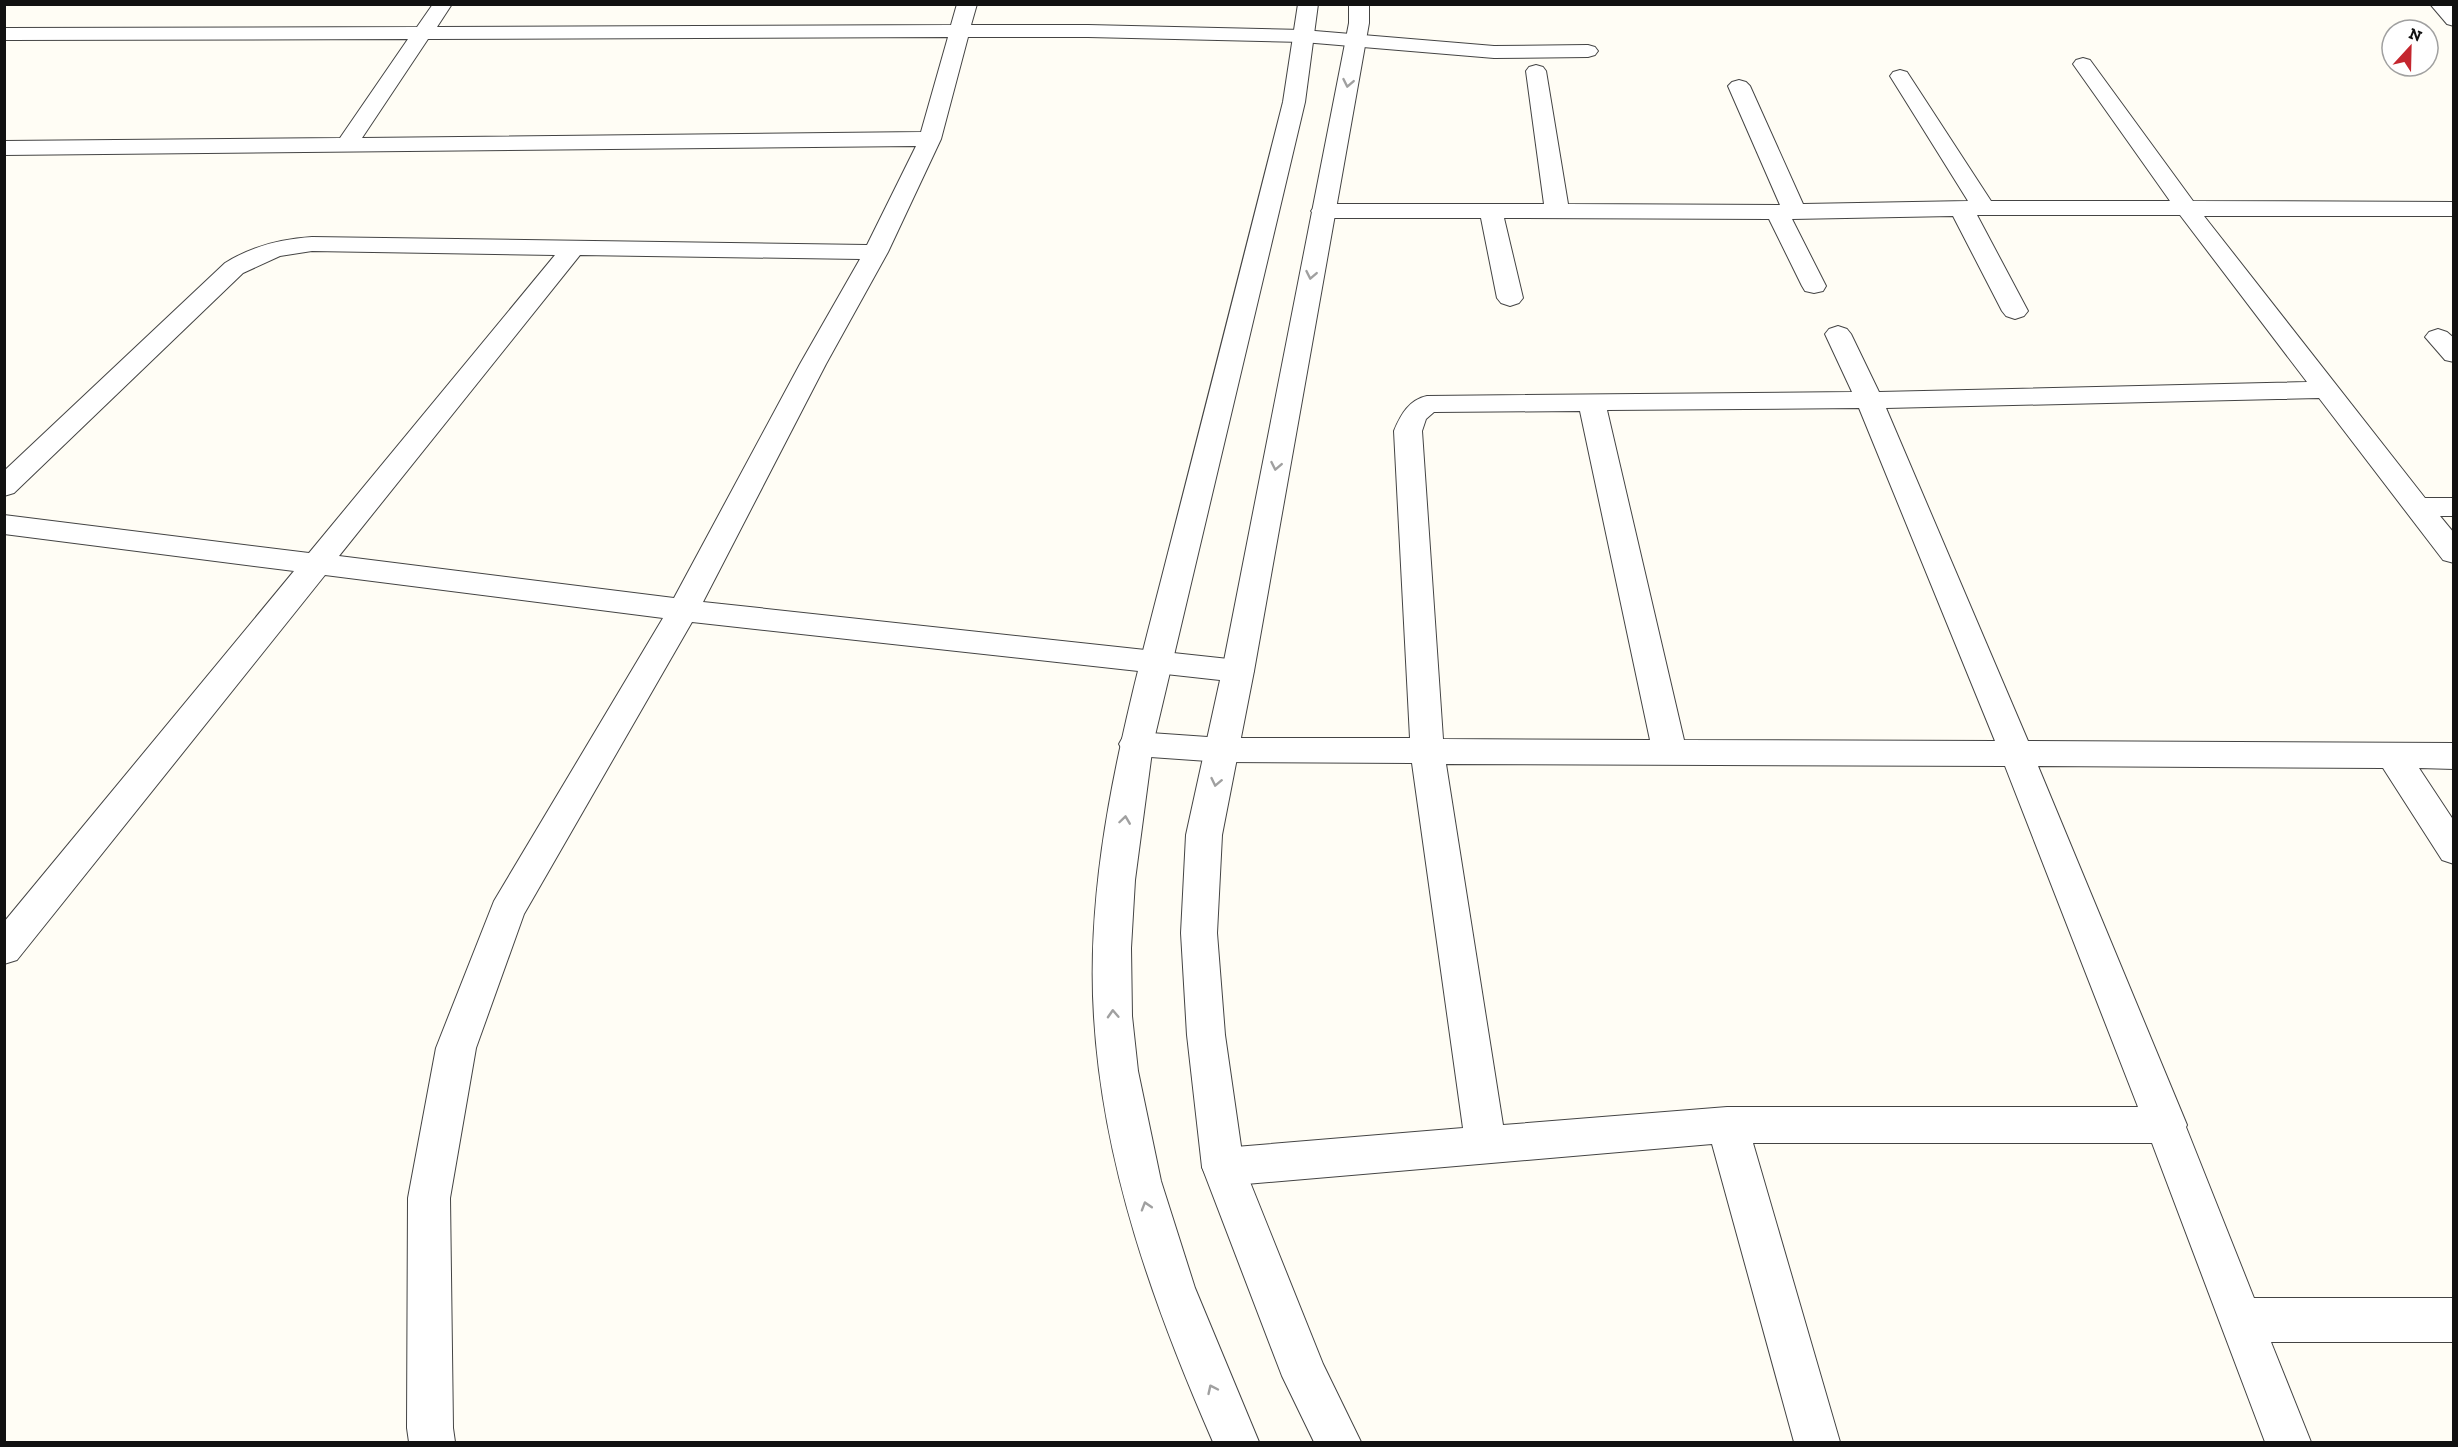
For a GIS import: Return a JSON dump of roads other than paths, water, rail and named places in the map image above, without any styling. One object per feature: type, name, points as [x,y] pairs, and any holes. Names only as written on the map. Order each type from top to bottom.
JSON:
[{"type":"street","points":[[348,143],[443,4]]},
{"type":"street","points":[[1338,1443],[1305,1376],[1223,1167],[1206,1035],[1199,933],[1204,835],[1238,671],[1356,39],[1359,4]]},
{"type":"street","points":[[2439,4],[2454,20]]},
{"type":"street","points":[[432,1443],[429,1416],[429,1198],[456,1048],[507,911],[683,610],[813,364],[876,252],[930,139],[964,17]]},
{"type":"street","points":[[4,34],[422,32],[964,17],[1088,31],[1306,20],[1356,39],[1494,52],[1588,51]]},
{"type":"street","points":[[1236,1443],[1206,1377],[1145,1203],[1124,1109],[1113,1015],[1113,937],[1120,849],[1136,744],[1294,102],[1306,20]]},
{"type":"street","points":[[2083,64],[2187,209],[2454,553]]},
{"type":"street","points":[[1536,71],[1557,212]]},
{"type":"street","points":[[1900,76],[1973,208],[2015,311]]},
{"type":"street","points":[[1738,86],[1814,286]]},
{"type":"street","points":[[4,148],[930,139]]},
{"type":"street","points":[[1323,211],[1785,211],[1973,208],[2454,209]]},
{"type":"street","points":[[1491,212],[1510,298]]},
{"type":"street","points":[[4,487],[234,268],[252,256],[280,246],[312,244],[876,252]]},
{"type":"street","points":[[4,949],[573,248]]},
{"type":"street","points":[[1838,334],[1870,400],[2017,755],[2166,1125],[2288,1443]]},
{"type":"street","points":[[1486,1145],[1427,751],[1408,431],[1414,416],[1427,405],[1446,403],[1870,400],[2328,390]]},
{"type":"street","points":[[1592,402],[1670,753]]},
{"type":"street","points":[[2417,507],[2454,507]]},
{"type":"street","points":[[4,524],[683,610],[1238,671]]},
{"type":"street","points":[[1136,744],[1222,750],[2454,756]]},
{"type":"street","points":[[2393,756],[2454,850]]},
{"type":"street","points":[[1223,1167],[1727,1125],[2166,1125]]},
{"type":"street","points":[[1727,1125],[1817,1443]]},
{"type":"street","points":[[2241,1320],[2454,1320]]}]
